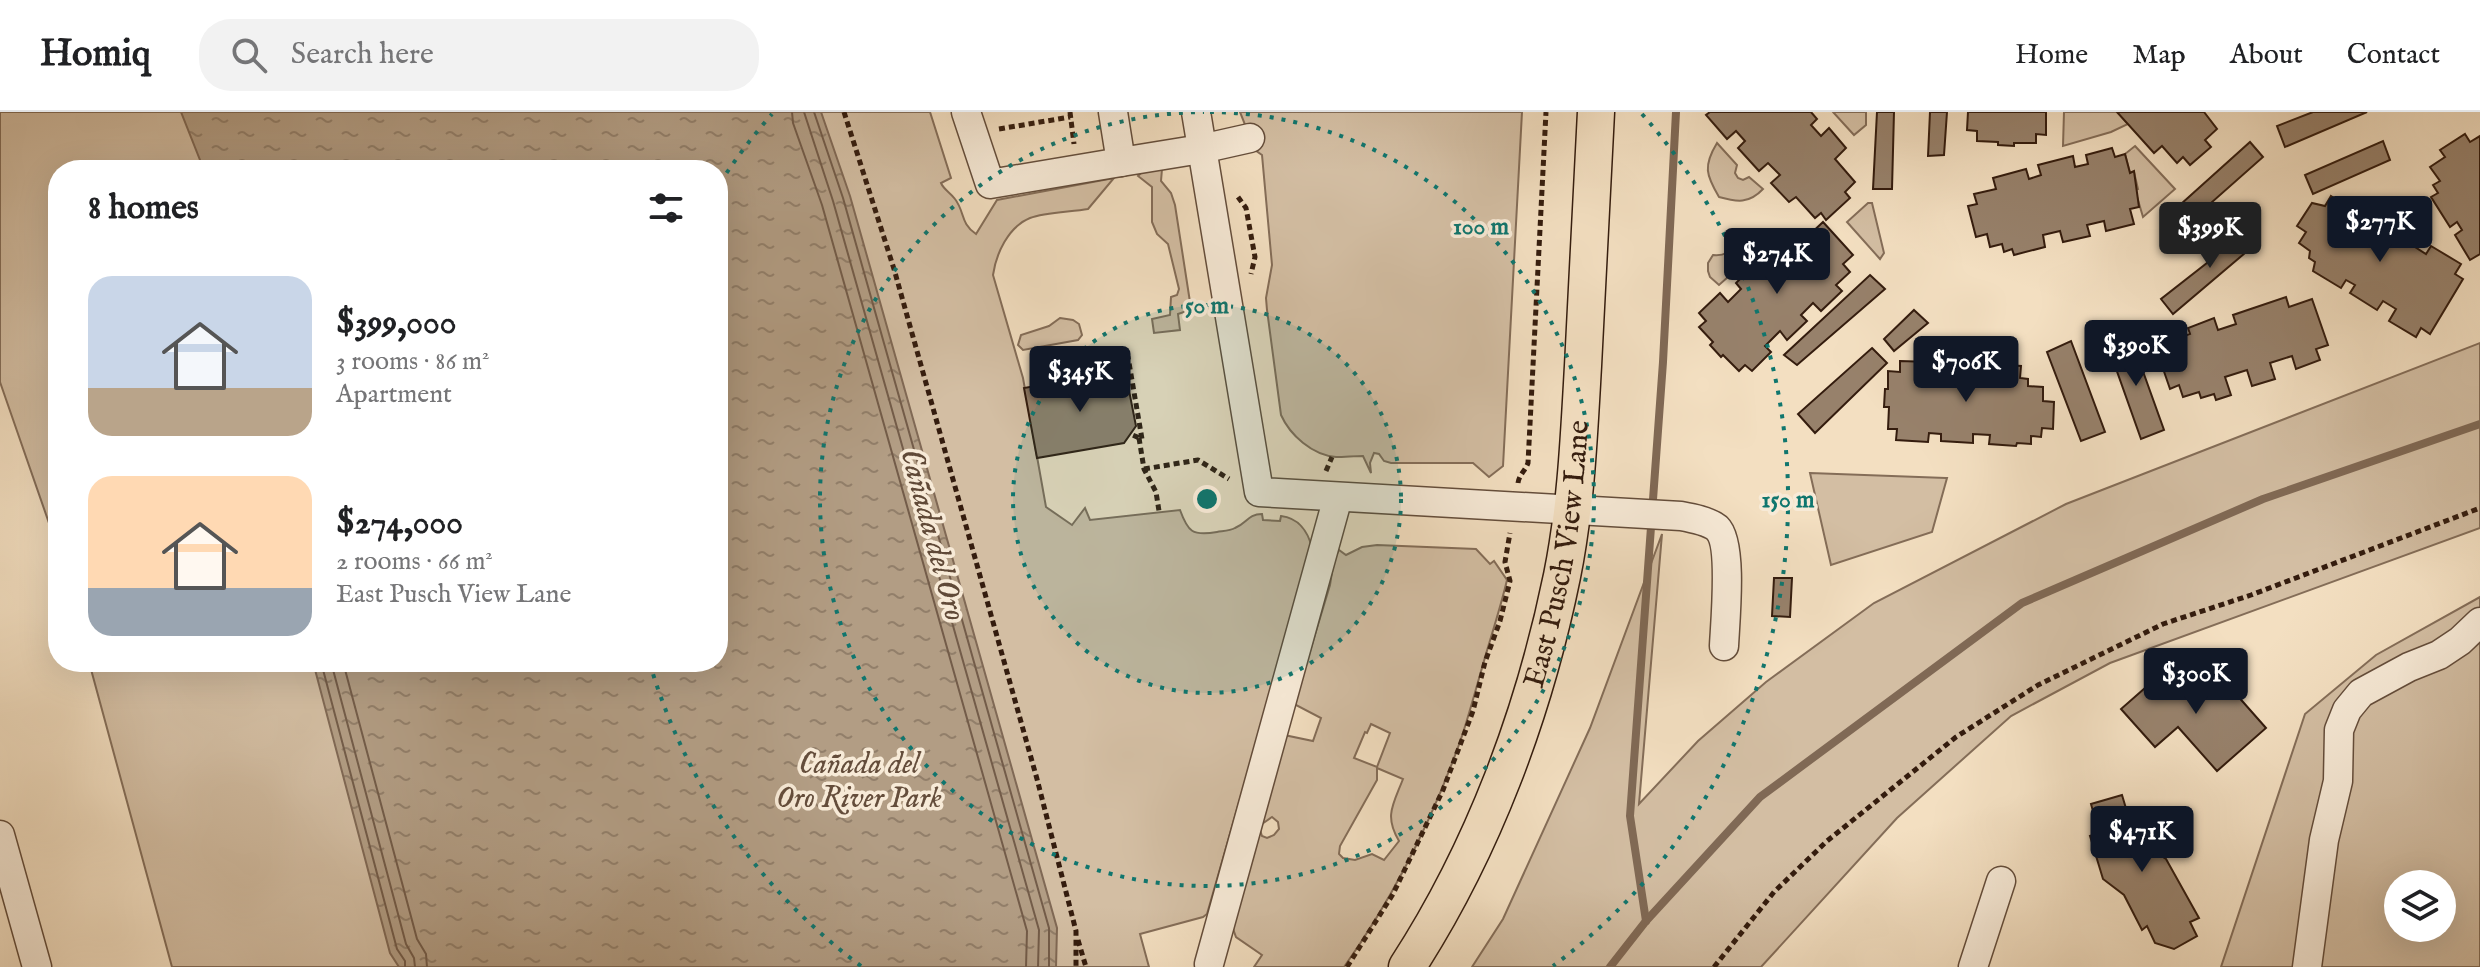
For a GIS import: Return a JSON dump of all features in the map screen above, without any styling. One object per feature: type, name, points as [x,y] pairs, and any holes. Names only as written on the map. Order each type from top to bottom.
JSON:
[{"type":"main road","name":"East Pusch View Lane","points":[[1407,967],[1461,870],[1493,801],[1520,732],[1546,648],[1563,574],[1579,438],[1596,112]]},
{"type":"street","points":[[966,112],[990,184],[1250,138]]},
{"type":"street","points":[[1113,112],[1121,162]]},
{"type":"street","points":[[1196,112],[1259,492],[1696,519],[1717,529],[1726,547],[1724,646]]},
{"type":"street","points":[[1209,964],[1338,497]]},
{"type":"street","points":[[2307,967],[2324,840],[2338,781],[2339,730],[2347,710],[2361,693],[2439,655],[2480,622]]},
{"type":"street","points":[[0,835],[37,967]]},
{"type":"street","points":[[1973,967],[2001,881]]},
{"type":"path","points":[[844,112],[894,269],[1037,779],[1086,967]]},
{"type":"path","points":[[1347,967],[1399,882],[1424,834],[1462,743],[1510,581],[1505,562],[1519,477],[1526,471],[1528,463],[1546,112]]},
{"type":"path","points":[[990,131],[1070,117]]},
{"type":"path","points":[[1056,370],[1128,357],[1142,439],[1130,434]]},
{"type":"path","points":[[1139,437],[1144,469],[1156,492],[1159,511]]},
{"type":"path","points":[[1144,469],[1198,460],[1229,479],[1256,474]]},
{"type":"path","points":[[1714,967],[1774,892],[1827,841],[1956,737],[2038,685],[2163,624],[2251,595],[2480,508]]},
{"type":"path","points":[[1076,931],[1076,967]]},
{"type":"green space","name":"Cañada del Oro River Park","points":[[0,112],[930,112],[951,178],[941,183],[955,199],[967,226],[976,234],[997,200],[1114,178],[1088,209],[1043,214],[1022,222],[1004,242],[993,275],[1023,378],[1046,507],[1072,525],[1085,508],[1090,520],[1180,510],[1189,528],[1196,533],[1231,530],[1257,514],[1262,514],[1263,520],[1280,521],[1281,516],[1301,526],[1312,548],[1207,914],[1140,934],[1149,967],[172,967],[92,672],[728,672],[728,160],[48,160],[48,520],[0,382]]},
{"type":"green space","points":[[1240,112],[1522,112],[1503,466],[1489,477],[1473,463],[1391,463],[1374,453],[1370,463],[1371,473],[1363,456],[1336,457],[1319,452],[1296,437],[1285,422],[1281,415],[1267,310],[1272,265],[1262,155],[1255,150]]},
{"type":"green space","points":[[1833,112],[1866,112],[1866,125],[1854,135]]},
{"type":"green space","points":[[2064,112],[2117,112],[2128,124],[2063,146]]},
{"type":"green space","points":[[1717,143],[1737,165],[1735,173],[1738,178],[1743,180],[1749,177],[1763,189],[1758,194],[1742,200],[1719,197],[1708,170]]},
{"type":"green space","points":[[2135,146],[2175,189],[2143,217],[2135,190],[2138,189],[2134,172],[2130,173],[2125,154]]},
{"type":"green space","points":[[1162,169],[1161,181],[1171,193],[1175,205],[1190,302],[1187,311],[1178,314],[1180,330],[1154,333],[1152,319],[1170,315],[1171,297],[1177,295],[1179,289],[1168,244],[1157,234],[1152,222],[1152,187],[1138,176],[1142,172]]},
{"type":"green space","points":[[1868,203],[1872,203],[1884,253],[1880,259],[1847,222]]},
{"type":"green space","points":[[1748,236],[1773,237],[1719,285],[1710,277],[1708,263],[1713,255],[1726,253],[1737,240]]},
{"type":"green space","points":[[1060,318],[1079,324],[1082,335],[1078,340],[1023,350],[1018,345],[1021,335],[1049,326]]},
{"type":"green space","points":[[2480,343],[2480,528],[2110,663],[2011,716],[1897,818],[1761,967],[1472,967],[1503,919],[1590,728],[1662,534],[1639,804],[1698,741],[1766,682],[1874,603],[2066,504]]},
{"type":"green space","points":[[1810,473],[1947,478],[1932,532],[1831,565]]},
{"type":"green space","points":[[1362,547],[1476,549],[1490,564],[1494,561],[1507,580],[1467,721],[1450,769],[1425,828],[1362,941],[1344,967],[1254,967],[1262,955],[1236,937],[1232,926],[1260,830],[1262,836],[1267,838],[1279,829],[1278,822],[1272,817],[1262,824],[1284,735],[1313,741],[1321,718],[1294,704],[1330,585],[1334,559],[1339,550],[1346,555]],"holes":[[[1371,724],[1390,733],[1377,767],[1354,758]],[[1377,768],[1403,779],[1391,817],[1399,841],[1384,860],[1372,854],[1355,860],[1343,858],[1339,854],[1340,846],[1377,780]]]},
{"type":"green space","points":[[2480,597],[2480,967],[2221,967],[2305,714],[2376,655]]},
{"type":"water","name":"Cañada del Oro River Park","points":[[181,112],[821,112],[850,196],[1057,928],[1056,967],[399,967],[390,953],[316,672],[728,672],[728,160],[200,160]]},
{"type":"building","points":[[1710,112],[1811,112],[1817,119],[1811,125],[1821,136],[1829,128],[1846,148],[1835,159],[1855,182],[1845,192],[1850,198],[1826,220],[1821,213],[1815,218],[1796,197],[1789,202],[1771,183],[1780,175],[1768,163],[1759,171],[1738,148],[1745,141],[1736,131],[1727,139],[1706,115]]},
{"type":"building","points":[[1877,112],[1894,112],[1892,189],[1873,189]]},
{"type":"building","points":[[1930,112],[1947,112],[1944,155],[1928,156]]},
{"type":"building","points":[[1968,112],[2046,112],[2046,135],[2036,134],[2036,143],[2014,143],[2014,146],[1977,141],[1977,131],[1967,130]]},
{"type":"building","points":[[2117,112],[2204,112],[2217,129],[2205,140],[2211,147],[2190,165],[2183,157],[2177,163],[2162,146],[2154,153]]},
{"type":"building","points":[[2313,112],[2367,112],[2285,147],[2277,126]]},
{"type":"building","points":[[2465,134],[2470,142],[2480,136],[2480,254],[2470,260],[2455,235],[2462,230],[2457,222],[2450,227],[2431,197],[2438,193],[2433,185],[2440,181],[2430,167],[2445,157],[2440,150]]},
{"type":"building","points":[[2383,141],[2390,160],[2313,194],[2305,175]]},
{"type":"building","points":[[2250,142],[2263,157],[2185,226],[2171,213]]},
{"type":"building","points":[[2112,148],[2115,157],[2125,154],[2130,173],[2134,171],[2139,207],[2130,209],[2134,224],[2106,231],[2104,221],[2087,225],[2090,236],[2063,242],[2060,231],[2043,235],[2045,247],[2014,255],[2012,249],[2004,252],[2002,244],[1990,247],[1987,234],[1976,237],[1968,206],[1977,204],[1974,194],[1996,189],[1993,178],[2026,169],[2029,179],[2041,175],[2038,165],[2073,156],[2075,167],[2088,164],[2086,155]]},
{"type":"building","points":[[2331,196],[2349,207],[2353,200],[2385,219],[2378,230],[2388,237],[2395,225],[2420,240],[2415,247],[2426,254],[2431,246],[2461,264],[2455,274],[2463,279],[2430,334],[2421,328],[2416,337],[2389,321],[2396,309],[2383,301],[2377,310],[2350,293],[2355,285],[2346,280],[2341,288],[2313,271],[2315,262],[2309,258],[2310,251],[2299,243],[2306,232],[2297,226],[2312,203],[2325,206]]},
{"type":"building","points":[[1823,222],[1853,255],[1843,264],[1850,272],[1836,285],[1842,291],[1821,311],[1813,303],[1801,315],[1807,321],[1787,340],[1780,331],[1765,346],[1771,352],[1752,371],[1745,365],[1739,371],[1710,345],[1713,342],[1699,327],[1706,321],[1699,313],[1720,293],[1728,302],[1741,289],[1736,283],[1754,265],[1760,271],[1771,261],[1763,252],[1787,230],[1795,239],[1802,233],[1806,238]]},
{"type":"building","points":[[2243,226],[2258,242],[2173,314],[2161,299],[2212,259]]},
{"type":"building","points":[[1870,275],[1885,289],[1797,365],[1784,355]]},
{"type":"building","points":[[2286,297],[2289,307],[2312,299],[2328,345],[2316,349],[2320,360],[2296,369],[2292,356],[2270,363],[2275,379],[2252,386],[2247,370],[2225,377],[2231,395],[2216,400],[2214,394],[2201,398],[2199,392],[2183,397],[2179,385],[2170,389],[2158,354],[2164,352],[2162,344],[2190,334],[2188,328],[2214,318],[2218,330],[2236,324],[2233,315]]},
{"type":"building","points":[[1914,310],[1928,323],[1894,351],[1884,339]]},
{"type":"building","points":[[2131,338],[2164,430],[2141,439],[2108,346]]},
{"type":"building","points":[[2071,341],[2105,432],[2081,441],[2047,352]]},
{"type":"building","points":[[1872,348],[1887,363],[1815,433],[1798,414]]},
{"type":"building","points":[[1900,361],[1930,362],[1929,373],[1944,374],[1945,363],[1977,365],[1977,376],[1990,377],[1991,364],[2021,366],[2020,378],[2028,379],[2028,386],[2043,387],[2043,401],[2054,402],[2053,429],[2042,428],[2041,437],[2031,436],[2031,444],[2017,443],[2016,446],[1989,444],[1990,435],[1973,434],[1973,443],[1941,441],[1941,434],[1929,433],[1928,442],[1896,440],[1897,429],[1888,429],[1889,407],[1884,407],[1888,371],[1900,372]]},
{"type":"building","points":[[1125,370],[1136,426],[1124,443],[1037,458],[1024,388]]},
{"type":"building","points":[[1774,578],[1792,578],[1790,617],[1772,616]]},
{"type":"building","points":[[2213,668],[2266,728],[2217,771],[2178,727],[2155,747],[2121,709],[2161,674],[2173,688],[2181,681],[2189,690]]},
{"type":"building","points":[[2122,795],[2133,832],[2157,825],[2170,833],[2158,854],[2166,859],[2199,918],[2190,922],[2197,936],[2174,949],[2155,943],[2147,926],[2142,930],[2124,895],[2103,879],[2090,836],[2099,833],[2091,804]]},
{"type":"waterway","points":[[1646,921],[1630,816],[1663,362],[1676,112]]},
{"type":"waterway","points":[[1610,967],[1646,921],[1760,797],[2022,603],[2263,499],[2480,424]]},
{"type":"water label","name":"Cañada del Oro","points":[[932,535]]}]
